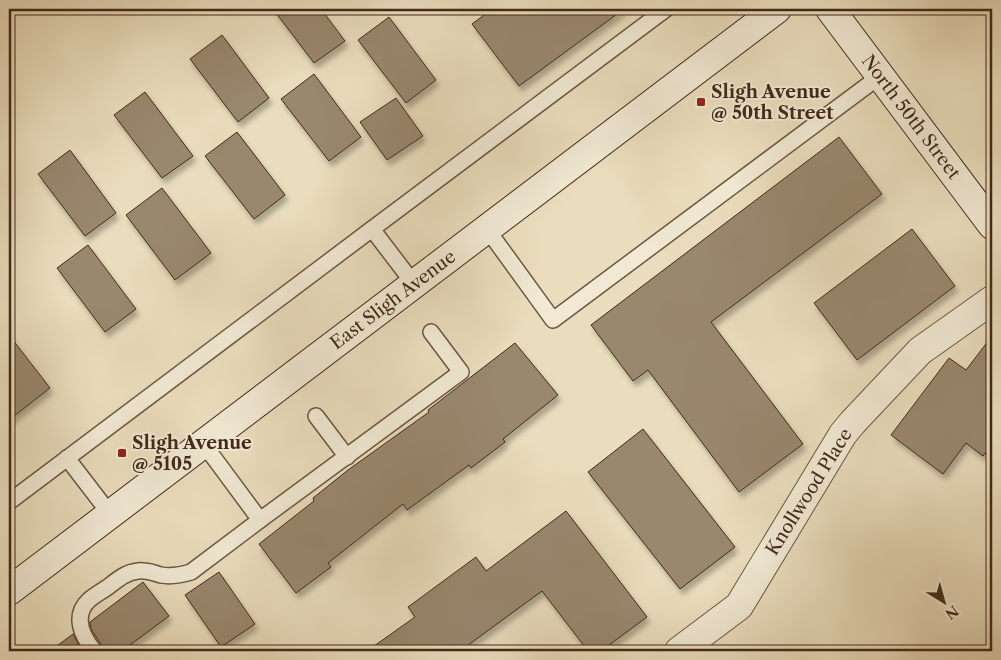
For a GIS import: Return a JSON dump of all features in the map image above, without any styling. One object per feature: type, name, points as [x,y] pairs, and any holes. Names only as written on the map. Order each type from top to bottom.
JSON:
[{"type":"street","name":"East Sligh Avenue","points":[[9,592],[777,9]]},
{"type":"street","name":"North 50th Street","points":[[830,9],[992,225]]},
{"type":"street","name":"Knollwood Place","points":[[679,651],[738,606],[843,434],[920,351],[992,300]]},
{"type":"lane","points":[[9,502],[666,9]]},
{"type":"lane","points":[[487,229],[553,320],[880,76]]},
{"type":"lane","points":[[372,229],[414,284]]},
{"type":"lane","points":[[94,651],[86,642],[80,627],[80,611],[89,600],[125,574],[146,570],[162,575],[178,576],[191,572],[462,372],[431,332]]},
{"type":"lane","points":[[316,416],[347,457]]},
{"type":"lane","points":[[203,443],[260,520]]},
{"type":"lane","points":[[67,458],[110,514]]},
{"type":"building","points":[[273,9],[321,9],[345,41],[314,63]]},
{"type":"building","points":[[492,9],[624,9],[519,86],[472,24]]},
{"type":"building","points":[[389,17],[436,80],[406,103],[358,40]]},
{"type":"building","points":[[222,35],[269,98],[238,122],[190,59]]},
{"type":"building","points":[[314,74],[361,137],[329,161],[281,99]]},
{"type":"building","points":[[145,92],[193,156],[162,178],[114,115]]},
{"type":"building","points":[[396,98],[423,136],[387,160],[360,122]]},
{"type":"building","points":[[237,132],[285,195],[254,219],[205,156]]},
{"type":"building","points":[[839,137],[882,194],[711,322],[803,444],[739,492],[648,370],[633,381],[591,325]]},
{"type":"building","points":[[70,150],[116,213],[85,236],[38,174]]},
{"type":"building","points":[[162,188],[211,253],[175,280],[126,215]]},
{"type":"building","points":[[912,229],[955,286],[857,360],[814,303]]},
{"type":"building","points":[[88,245],[136,309],[105,332],[57,268]]},
{"type":"building","points":[[9,335],[50,388],[9,420]]},
{"type":"building","points":[[992,336],[992,444],[983,456],[966,443],[943,474],[891,435],[949,358],[966,370]]},
{"type":"building","points":[[515,343],[558,395],[503,439],[505,442],[471,468],[469,465],[407,510],[403,504],[328,563],[331,567],[296,593],[259,544],[314,501],[313,498],[348,470],[429,412],[428,410]]},
{"type":"building","points":[[643,429],[735,547],[680,589],[588,472]]},
{"type":"building","points":[[566,511],[647,617],[601,651],[588,651],[542,591],[460,651],[367,651],[415,617],[408,607],[476,557],[486,571]]},
{"type":"building","points":[[219,572],[255,624],[221,647],[185,595]]},
{"type":"building","points":[[143,582],[169,616],[122,651],[103,651],[102,646],[91,629],[90,622]]},
{"type":"building","points":[[73,634],[82,651],[50,651]]},
{"type":"place","name":"Sligh Avenue @ 50th Street","points":[[701,102]]},
{"type":"place","name":"Sligh Avenue @ 5105","points":[[122,453]]}]
